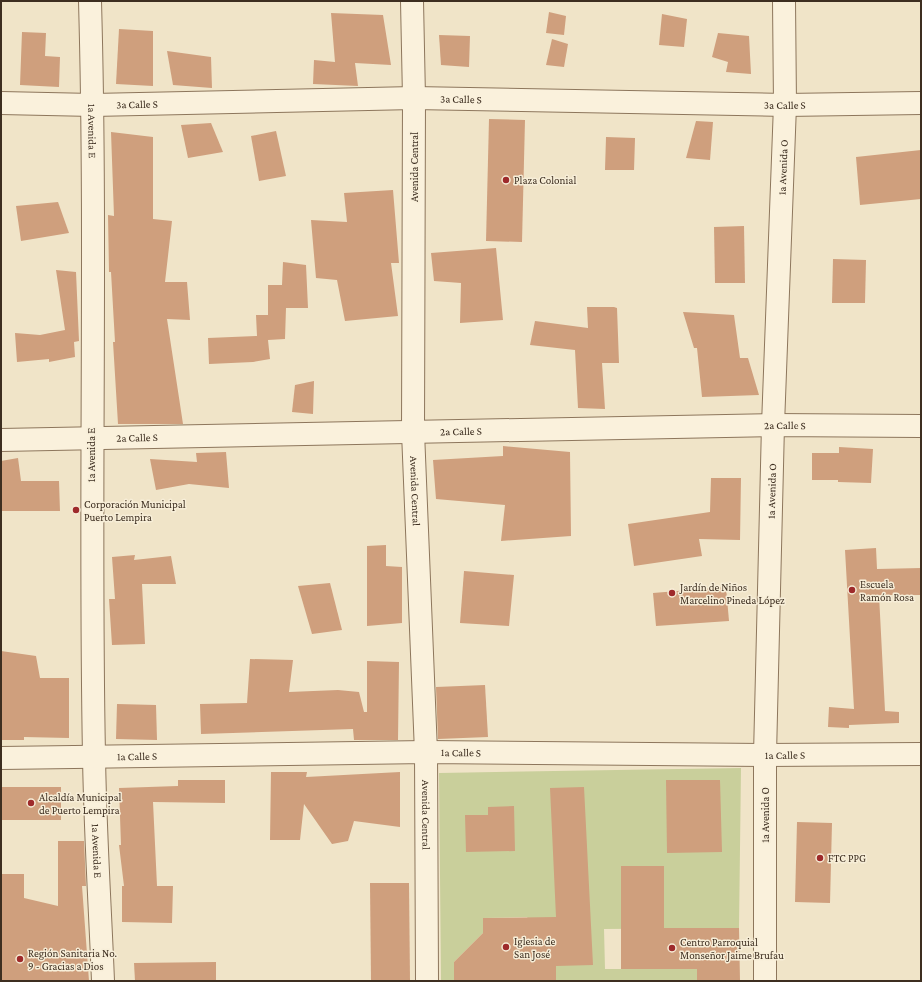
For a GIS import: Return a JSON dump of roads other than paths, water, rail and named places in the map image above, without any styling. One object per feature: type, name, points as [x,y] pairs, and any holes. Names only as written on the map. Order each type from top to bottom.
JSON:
[{"type":"street","name":"1a Avenida E","points":[[90,1],[92,105],[91,438],[94,757],[103,981]]},
{"type":"street","name":"Avenida Central","points":[[412,1],[414,98],[413,432],[426,752],[427,981]]},
{"type":"street","name":"1a Avenida O","points":[[765,981],[765,755],[785,104],[784,1]]},
{"type":"street","name":"3a Calle S","points":[[1,103],[92,105],[414,98],[785,104],[921,103]]},
{"type":"street","name":"2a Calle S","points":[[1,440],[774,425],[921,426]]},
{"type":"street","name":"1a Calle S","points":[[1,758],[426,752],[765,755],[921,754]]},
{"type":"place","name":"Plaza Colonial","points":[[506,180]]},
{"type":"place","name":"Corporación Municipal Puerto Lempira","points":[[76,510]]},
{"type":"place","name":"Escuela Ramón Rosa","points":[[852,590]]},
{"type":"place","name":"Jardín de Niños Marcelino Pineda López","points":[[672,593]]},
{"type":"place","name":"Alcaldía Municipal de Puerto Lempira","points":[[31,803]]},
{"type":"place","name":"FTC PPG","points":[[820,858]]},
{"type":"place","name":"Iglesia de San José","points":[[506,947]]},
{"type":"place","name":"Centro Parroquial Monseñor Jaime Brufau","points":[[672,948]]},
{"type":"place","name":"Región Sanitaria No. 9 - Gracias a Dios","points":[[20,959]]}]
